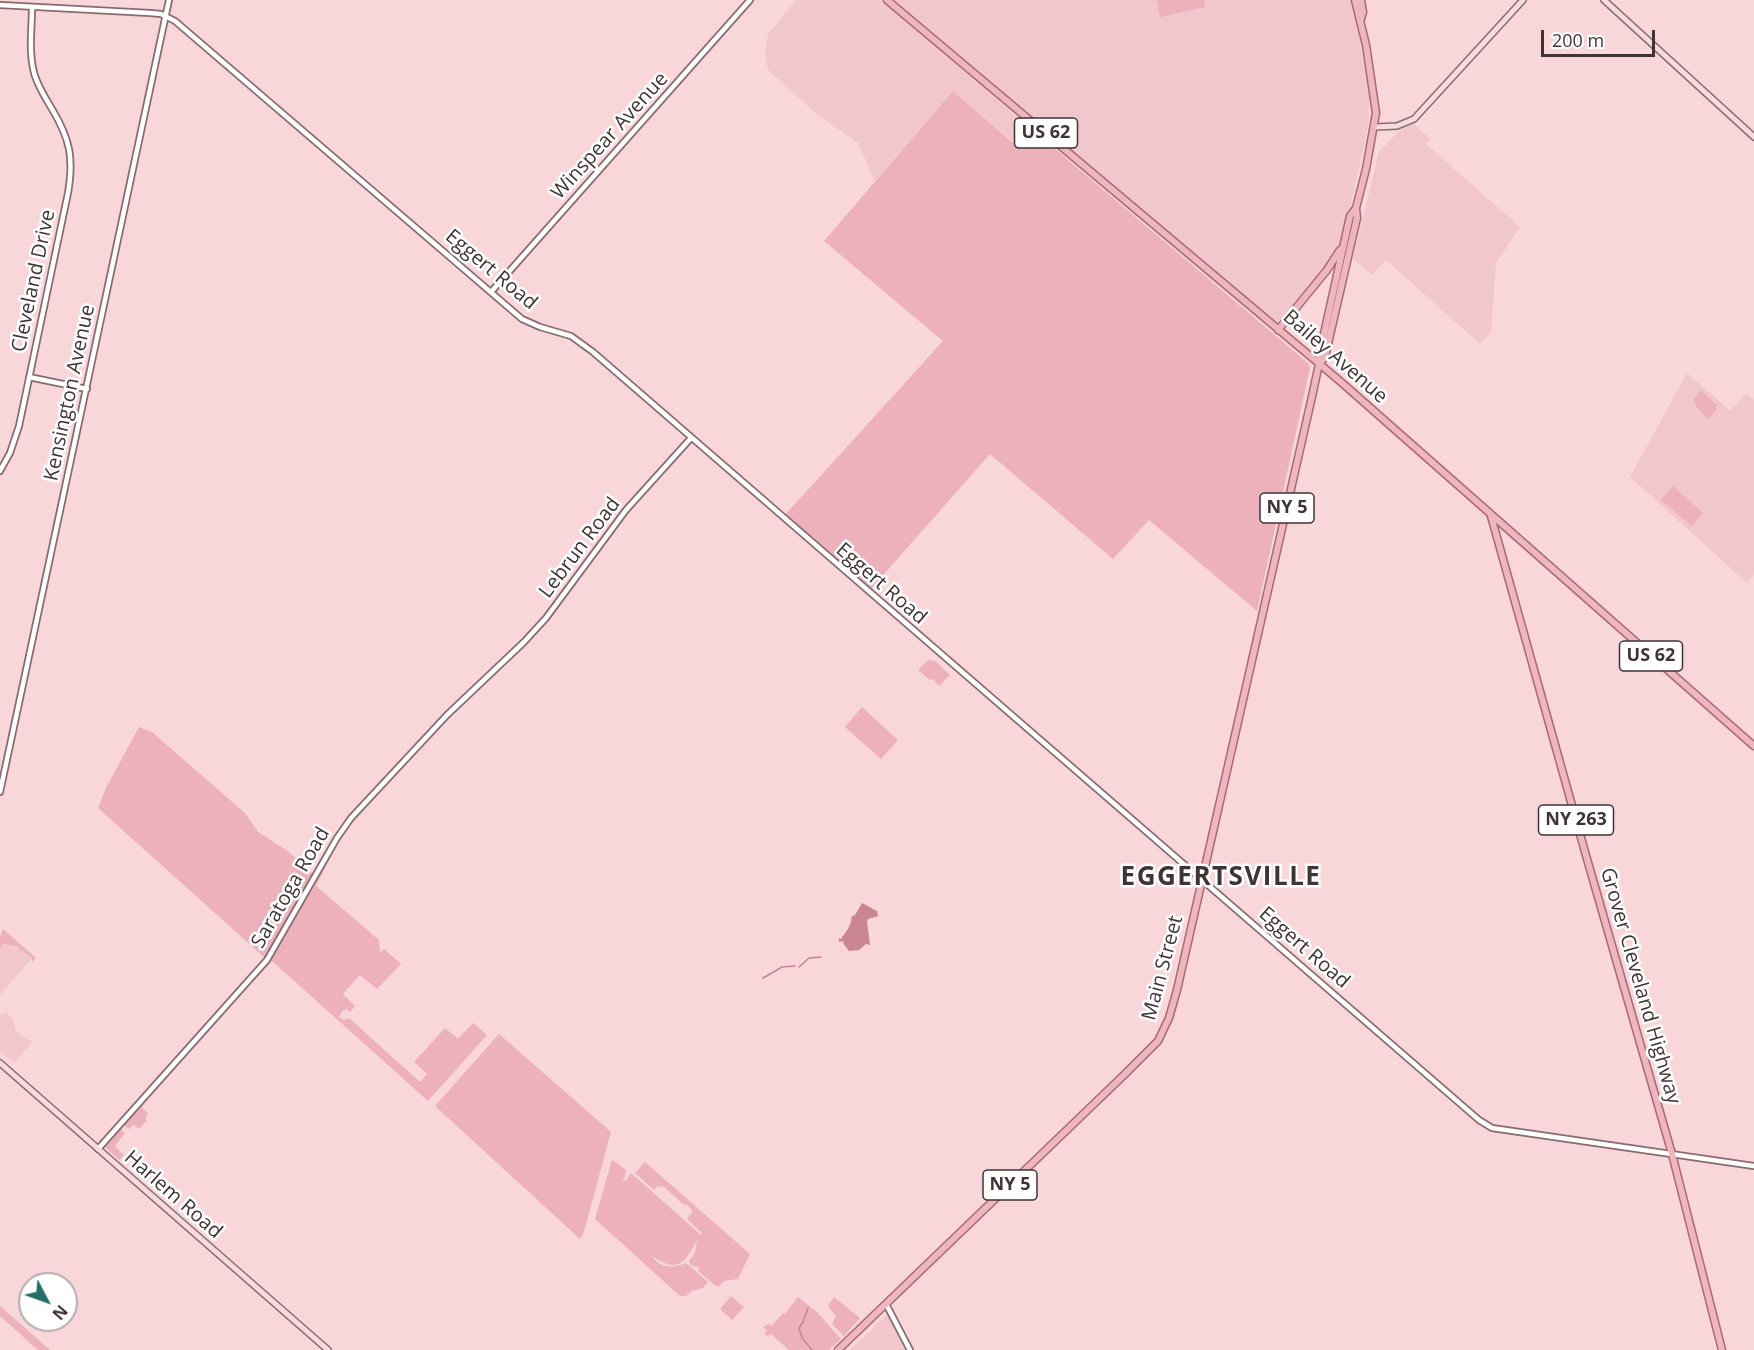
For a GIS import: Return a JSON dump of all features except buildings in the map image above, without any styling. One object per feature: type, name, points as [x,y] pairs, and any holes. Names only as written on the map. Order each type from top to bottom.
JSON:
[{"type":"main road","name":"Bailey Avenue","points":[[887,0],[1319,364],[1754,746]]},
{"type":"main road","name":"Main Street","points":[[1319,364],[1325,357],[1375,127],[1375,99],[1361,20],[1357,14],[1355,0]]},
{"type":"main road","name":"Main Street","points":[[1361,0],[1363,12],[1361,20]]},
{"type":"main road","points":[[1375,127],[1397,126],[1415,118],[1522,0]]},
{"type":"main road","points":[[1604,0],[1754,137]]},
{"type":"main road","name":"Main Street","points":[[838,1350],[1158,1041],[1169,1018],[1178,990],[1319,364],[1350,216],[1356,207]]},
{"type":"main road","points":[[1278,330],[1327,270],[1344,243]]},
{"type":"main road","name":"Grover Cleveland Highway","points":[[1491,515],[1672,1154]]},
{"type":"main road","points":[[1498,542],[1501,531],[1509,530]]},
{"type":"main road","name":"Harlem Road","points":[[0,1063],[328,1350]]},
{"type":"main road","name":"NY 263","points":[[1672,1154],[1722,1350]]},
{"type":"street","name":"Kensington Avenue","points":[[0,792],[169,0]]},
{"type":"street","name":"Winspear Avenue","points":[[491,292],[750,0]]},
{"type":"street","name":"Eggert Road","points":[[0,5],[150,13],[166,16],[186,30],[530,323],[561,332],[581,342],[1479,1120],[1492,1128],[1754,1166]]},
{"type":"street","name":"Cleveland Drive","points":[[0,471],[16,437],[71,175],[70,151],[65,132],[34,72],[31,46],[32,7]]},
{"type":"street","points":[[29,376],[87,389]]},
{"type":"street","name":"Lebrun Road","points":[[490,672],[524,642],[546,618],[624,512],[691,438]]},
{"type":"street","name":"Saratoga Road","points":[[98,1149],[267,960],[347,824],[434,728],[490,672]]},
{"type":"street","points":[[886,1304],[910,1350]]},
{"type":"shaded area","points":[[796,0],[880,0],[1028,126],[1014,143],[953,91],[875,181],[858,143],[818,115],[768,70],[765,54],[768,34]]},
{"type":"shaded area","points":[[894,0],[1353,0],[1369,96],[1369,122],[1352,200],[1341,241],[1333,258],[1282,320],[1274,320]]},
{"type":"shaded area","points":[[1157,0],[1204,0],[1205,7],[1160,17]]},
{"type":"shaded area","points":[[953,91],[1013,143],[1028,126],[1309,364],[1310,368],[1257,611],[1149,520],[1113,559],[990,454],[870,590],[785,515],[943,341],[824,241]]},
{"type":"shaded area","points":[[1413,123],[1430,139],[1426,144],[1520,227],[1496,263],[1491,332],[1480,344],[1386,260],[1372,275],[1353,259],[1379,152],[1399,131]]},
{"type":"shaded area","points":[[1687,373],[1730,411],[1747,393],[1754,400],[1754,575],[1747,583],[1630,477]]},
{"type":"shaded area","points":[[1701,390],[1717,405],[1716,411],[1708,419],[1695,405],[1694,399]]},
{"type":"shaded area","points":[[1673,486],[1703,513],[1692,526],[1661,500]]},
{"type":"shaded area","points":[[928,660],[935,661],[950,675],[939,686],[933,679],[930,680],[918,670]]},
{"type":"shaded area","points":[[862,707],[898,740],[881,759],[845,727]]},
{"type":"shaded area","points":[[139,727],[152,732],[245,813],[258,832],[289,852],[312,873],[326,851],[265,958],[98,808],[106,788]]},
{"type":"shaded area","points":[[331,856],[316,886],[379,940],[380,953],[384,949],[401,964],[377,989],[360,975],[343,994],[355,1006],[350,1012],[346,1009],[342,1011],[339,1017],[344,1020],[349,1018],[420,1082],[427,1074],[414,1062],[445,1028],[458,1039],[473,1023],[487,1035],[428,1101],[272,961],[252,983],[272,959]]},
{"type":"shaded area","points":[[862,903],[877,911],[878,916],[868,919],[867,922],[870,945],[866,944],[859,950],[849,951],[844,941],[839,942],[839,938],[841,939],[845,933],[852,916]]},
{"type":"shaded area","points":[[3,929],[36,958],[32,962],[32,958],[22,950],[20,952],[19,947],[2,944],[0,948],[0,936]]},
{"type":"shaded area","points":[[2,944],[20,948],[32,958],[0,995],[0,948]]},
{"type":"shaded area","points":[[5,1012],[14,1020],[15,1030],[32,1042],[14,1063],[0,1052],[0,1014]]},
{"type":"shaded area","points":[[499,1034],[611,1132],[580,1239],[435,1106]]},
{"type":"shaded area","points":[[144,1104],[142,1108],[148,1113],[145,1118],[147,1120],[139,1129],[134,1124],[129,1129],[124,1125]]},
{"type":"shaded area","points":[[121,1129],[125,1133],[115,1146],[124,1155],[119,1160],[105,1147]]},
{"type":"shaded area","points":[[612,1160],[626,1170],[622,1181],[626,1180],[631,1173],[701,1235],[702,1233],[687,1219],[693,1211],[686,1204],[684,1205],[663,1186],[661,1188],[658,1186],[654,1190],[635,1173],[645,1162],[750,1254],[738,1279],[724,1281],[716,1286],[698,1271],[700,1268],[691,1265],[689,1261],[695,1253],[697,1240],[684,1260],[675,1265],[652,1256],[663,1265],[677,1266],[686,1263],[708,1282],[703,1288],[692,1291],[686,1296],[680,1296],[595,1219]]},
{"type":"shaded area","points":[[731,1296],[744,1307],[732,1320],[720,1309]]},
{"type":"shaded area","points":[[798,1297],[817,1312],[841,1339],[829,1350],[789,1350],[771,1334],[768,1336],[764,1334],[767,1331],[763,1327],[769,1324],[772,1326]]},
{"type":"shaded area","points":[[834,1297],[860,1318],[844,1336],[832,1324],[836,1316],[828,1306]]},
{"type":"shaded area","points":[[0,1306],[18,1322],[18,1332],[30,1332],[50,1350],[38,1350],[0,1316]]},
{"type":"shaded area","points":[[889,1313],[906,1350],[850,1350]]},
{"type":"waterway","points":[[799,967],[809,958],[821,957]]},
{"type":"waterway","points":[[763,978],[782,967],[795,966]]},
{"type":"waterway","points":[[808,1308],[799,1328],[802,1338],[812,1350]]},
{"type":"district","name":"EGGERTSVILLE","points":[[1221,878]]}]
